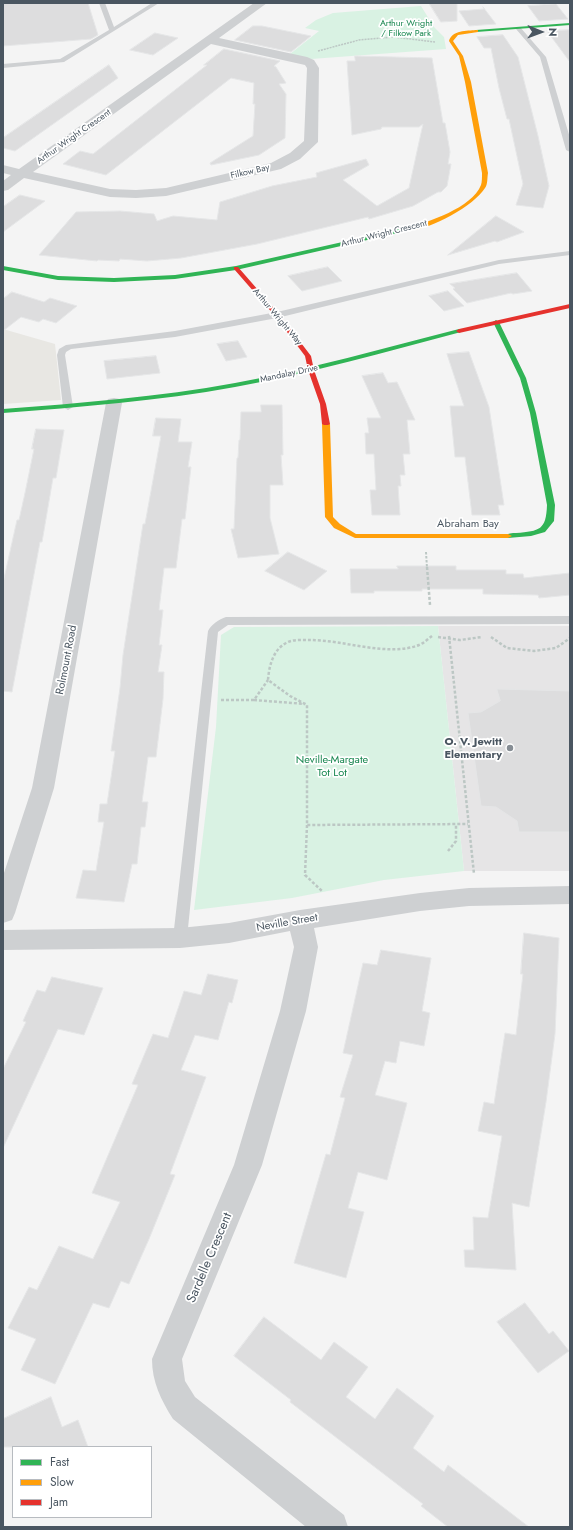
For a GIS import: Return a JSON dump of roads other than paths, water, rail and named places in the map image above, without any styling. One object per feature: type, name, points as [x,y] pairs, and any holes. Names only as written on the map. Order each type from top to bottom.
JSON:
[{"type":"street","name":"Arthur Wright Crescent","points":[[3,187],[261,3]]},
{"type":"street","points":[[518,28],[570,24]]},
{"type":"street","name":"Arthur Wright Crescent","points":[[3,268],[58,278],[114,280],[175,277],[236,268],[427,223],[465,206],[482,190],[485,173],[468,82],[460,56],[451,39],[457,34],[518,28]]},
{"type":"street","name":"Filkow Bay","points":[[3,169],[87,189],[136,194],[166,192],[276,166],[295,156],[311,142],[313,68],[310,63],[303,60],[210,40]]},
{"type":"street","name":"Arthur Wright Way","points":[[236,268],[277,315],[308,356],[311,370]]},
{"type":"street","name":"Mandalay Drive","points":[[3,411],[114,403],[193,393],[311,370],[496,322],[570,306]]},
{"type":"street","name":"Abraham Bay","points":[[311,370],[323,404],[329,517],[333,524],[341,530],[355,536],[530,536],[541,532],[546,527],[552,516],[533,414],[523,378],[496,322]]},
{"type":"street","name":"Rolmount Road","points":[[3,913],[43,788],[114,403]]},
{"type":"street","name":"Neville Street","points":[[3,940],[180,938],[229,933],[300,920],[420,902],[462,898],[570,896]]},
{"type":"street","name":"Sardelle Crescent","points":[[300,920],[306,947],[293,1011],[248,1165],[168,1359],[167,1376],[172,1391],[184,1408],[332,1527]]},
{"type":"lane","points":[[102,3],[112,32]]},
{"type":"lane","points":[[3,66],[62,61],[112,32],[140,10],[156,3]]},
{"type":"lane","points":[[518,28],[543,57],[570,150]]},
{"type":"lane","points":[[68,407],[61,355],[62,351],[69,347],[175,334],[277,315],[499,262],[570,253]]},
{"type":"lane","points":[[180,938],[213,632],[226,620],[570,620]]},
{"type":"place","name":"O. V. Jewitt Elementary","points":[[510,748]]},
{"type":"park label","name":"Arthur Wright / Filkow Park","points":[[406,30]]},
{"type":"park label","name":"Neville-Margate Tot Lot","points":[[332,766]]}]
